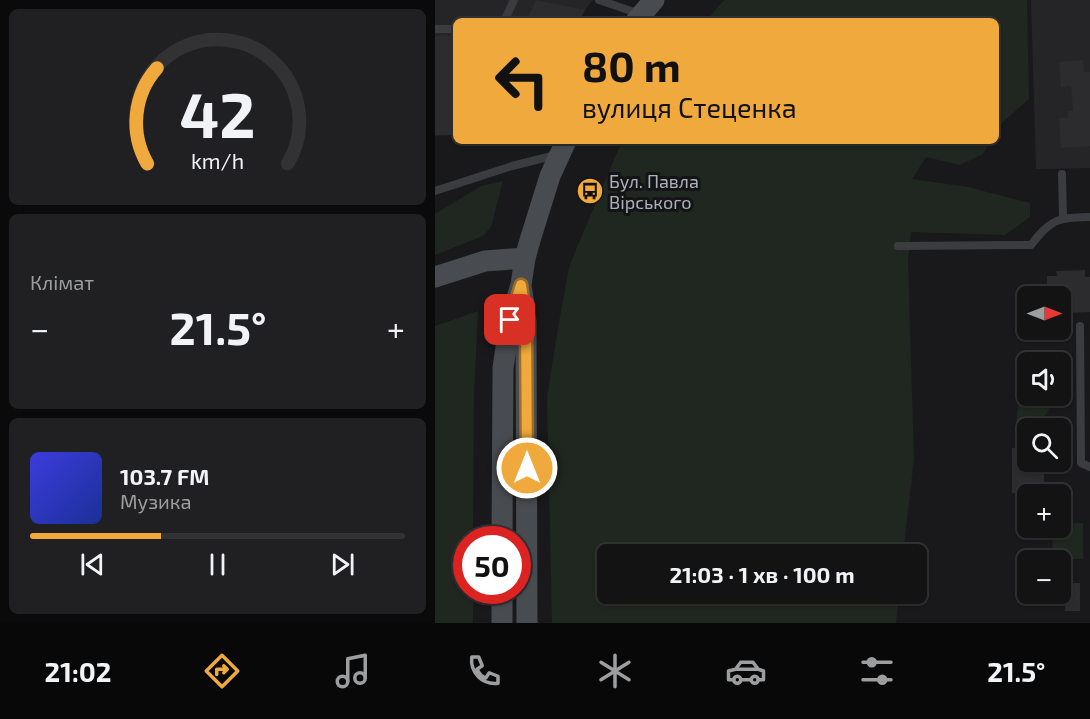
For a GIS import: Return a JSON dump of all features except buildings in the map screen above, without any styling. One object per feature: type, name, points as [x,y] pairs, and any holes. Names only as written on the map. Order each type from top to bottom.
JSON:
[{"type":"main road","points":[[502,526],[503,368],[510,320],[521,285],[525,258],[550,176],[563,148]]},
{"type":"main road","points":[[435,277],[485,261],[525,258]]},
{"type":"main road","points":[[521,285],[526,322],[527,623]]},
{"type":"main road","points":[[502,604],[502,623]]},
{"type":"lane","points":[[505,18],[514,0]]},
{"type":"lane","points":[[599,0],[644,12]]},
{"type":"lane","points":[[435,29],[453,29]]},
{"type":"lane","points":[[435,191],[563,148]]},
{"type":"lane","points":[[1062,174],[1063,217]]},
{"type":"lane","points":[[898,246],[1031,245],[1048,225],[1063,217],[1090,217]]},
{"type":"lane","points":[[1080,326],[1081,463],[1090,467]]},
{"type":"shaded area","points":[[435,0],[593,0],[581,18],[453,18],[453,135],[435,136]]},
{"type":"shaded area","points":[[724,0],[1027,0],[1029,99],[999,128],[999,18],[709,18]]},
{"type":"shaded area","points":[[1031,0],[1090,0],[1090,168],[1036,169]]},
{"type":"shaded area","points":[[621,144],[989,144],[983,154],[960,165],[926,157],[912,179],[968,187],[1030,203],[1030,217],[1005,235],[911,232],[908,261],[914,459],[904,544],[597,544],[597,604],[898,604],[896,623],[552,623],[547,396],[569,268]]},
{"type":"shaded area","points":[[503,181],[491,227],[483,236],[435,255],[435,214],[481,186]]},
{"type":"shaded area","points":[[478,311],[474,396],[473,526],[453,526],[453,604],[473,604],[473,623],[435,623],[435,326]]},
{"type":"shaded area","points":[[1018,406],[1048,406],[1049,410],[1043,418],[1017,418],[1016,427],[1017,415]]},
{"type":"shaded area","points":[[1083,523],[1083,559],[1071,559],[1071,550],[1053,550],[1052,538],[1071,538],[1071,524]]},
{"type":"place","name":"Бул. Павла Вірського","points":[[590,191]]},
{"type":"route","points":[[510,320],[521,285],[526,322],[527,468]]}]
